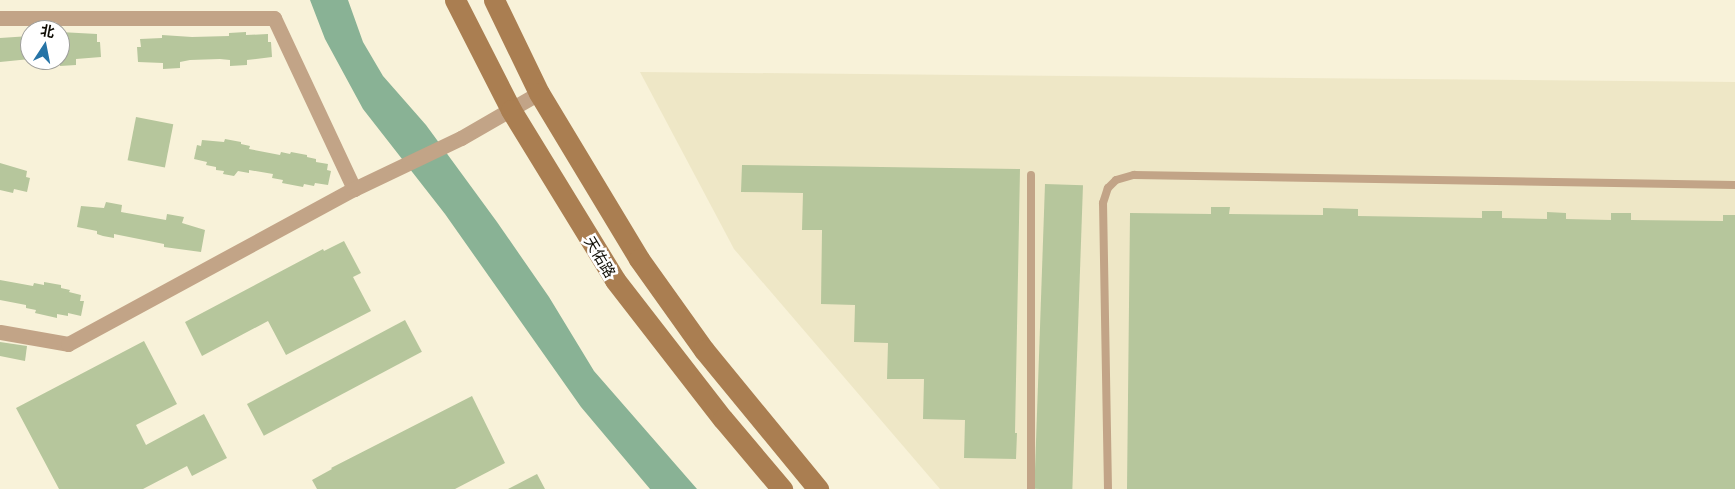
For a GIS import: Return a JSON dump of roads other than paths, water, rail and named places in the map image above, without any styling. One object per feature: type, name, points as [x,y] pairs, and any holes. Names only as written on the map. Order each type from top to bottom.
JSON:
[{"type":"main road","name":"天佑路","points":[[455,0],[511,110],[615,280],[723,419],[782,489]]},
{"type":"main road","points":[[494,0],[538,94],[639,258],[704,350],[818,489]]},
{"type":"street","points":[[0,18],[274,18],[354,189]]},
{"type":"street","points":[[0,332],[68,344],[354,189],[461,138],[538,94]]},
{"type":"lane","points":[[1031,175],[1031,489]]},
{"type":"lane","points":[[1108,489],[1103,203],[1108,188],[1116,180],[1134,175],[1735,186]]}]
